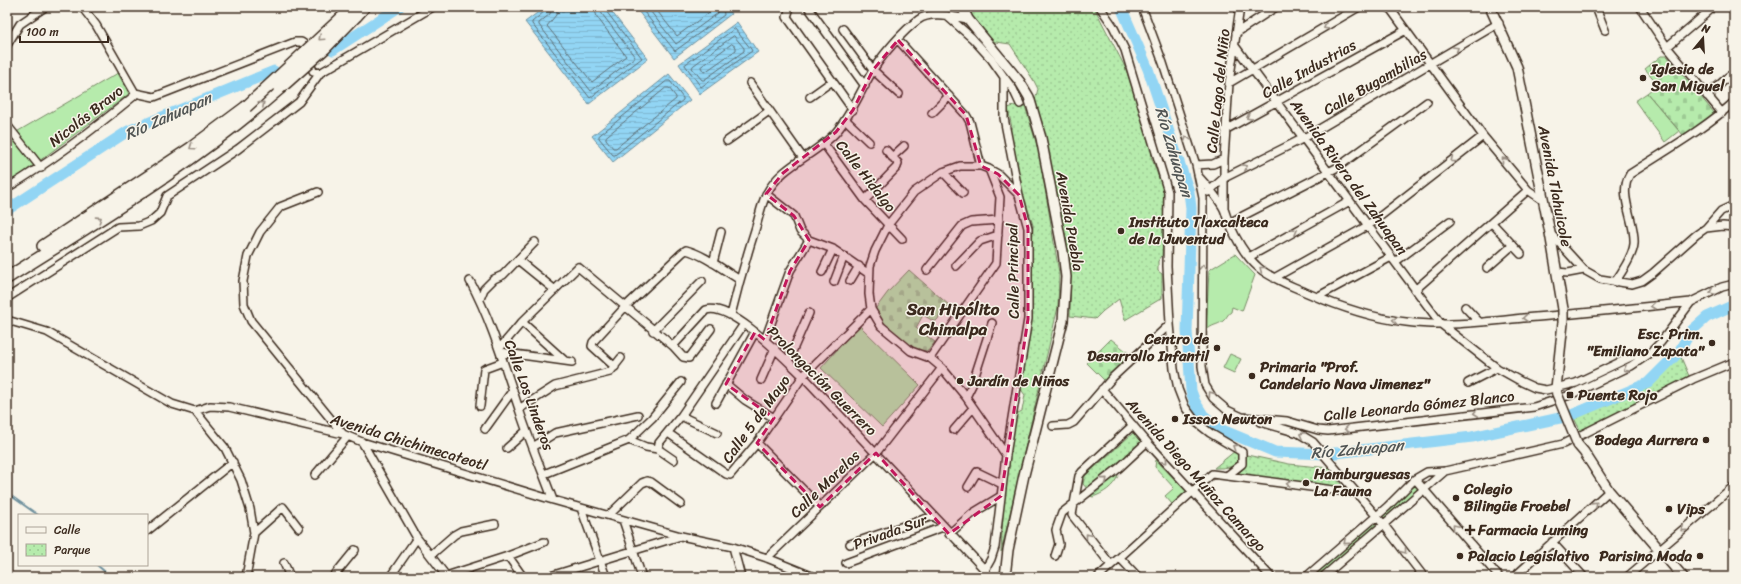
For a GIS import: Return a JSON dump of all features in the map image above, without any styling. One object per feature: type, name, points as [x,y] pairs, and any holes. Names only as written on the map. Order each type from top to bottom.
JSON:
[{"type":"highway","points":[[7,269],[191,148],[246,107],[352,11],[364,7]]},
{"type":"highway","points":[[7,278],[195,157],[252,113],[325,48],[352,11]]},
{"type":"main road","name":"Avenida Puebla","points":[[962,7],[968,19],[1020,82],[1029,97],[1041,138],[1064,252],[1066,277],[1063,321],[1024,475],[1008,550],[1005,577]]},
{"type":"main road","name":"Avenida Tlahuicole","points":[[1490,7],[1499,24],[1517,67],[1550,233],[1563,316],[1557,377],[1559,391]]},
{"type":"main road","points":[[1559,391],[1581,447],[1609,491],[1683,577]]},
{"type":"street","points":[[7,46],[20,24],[45,7]]},
{"type":"street","name":"Nicolás Bravo","points":[[7,188],[41,168],[104,121],[134,96],[135,93],[96,25],[82,7]]},
{"type":"street","points":[[7,298],[118,227],[138,226],[151,221],[160,213],[167,196],[238,149],[299,102],[320,73],[433,7]]},
{"type":"street","points":[[790,7],[787,17],[852,110]]},
{"type":"street","points":[[808,7],[865,86]]},
{"type":"street","points":[[1100,7],[1113,26],[1125,50],[1168,192],[1167,266],[1174,369],[1178,389],[1185,407],[1196,422],[1210,433],[1242,452],[1242,464],[1228,475]]},
{"type":"street","name":"Calle Leonarda Gómez Blanco","points":[[1142,7],[1163,63],[1200,178],[1203,198],[1202,366],[1205,385],[1213,398],[1227,410],[1242,417],[1287,421],[1318,430],[1328,431],[1534,407],[1570,395],[1631,366],[1649,354],[1661,342],[1691,302],[1722,287],[1734,284]]},
{"type":"street","name":"Calle Lago del Niño","points":[[1224,210],[1225,130],[1229,83],[1240,7]]},
{"type":"street","points":[[1236,33],[1276,7]]},
{"type":"street","points":[[1229,83],[1359,7]]},
{"type":"street","points":[[1389,7],[1483,136],[1528,190],[1544,201]]},
{"type":"street","points":[[1597,7],[1606,30]]},
{"type":"street","points":[[1640,7],[1667,47],[1722,113]]},
{"type":"street","points":[[1667,47],[1709,11],[1710,7]]},
{"type":"street","points":[[731,315],[766,194],[773,184],[783,173],[824,144],[836,132],[852,110],[873,70],[919,18],[933,14],[968,19]]},
{"type":"street","points":[[947,16],[972,38],[992,60],[1013,89],[1020,104]]},
{"type":"street","name":"Calle Bugambilias","points":[[1203,198],[1210,189],[1224,178],[1304,138],[1499,24]]},
{"type":"street","points":[[843,29],[873,70],[900,94]]},
{"type":"street","name":"Calle Industrias","points":[[1225,130],[1406,30]]},
{"type":"street","points":[[898,40],[949,96],[970,122],[981,166]]},
{"type":"street","points":[[135,93],[154,97],[295,42],[301,42],[304,44],[313,71],[320,73]]},
{"type":"street","name":"Avenida Rivera del Zahuapan","points":[[1235,46],[1254,69],[1441,324],[1497,368],[1535,388],[1559,391],[1638,354]]},
{"type":"street","points":[[1707,96],[1729,76]]},
{"type":"street","points":[[1004,77],[1004,118],[1019,195]]},
{"type":"street","points":[[810,97],[831,82]]},
{"type":"street","points":[[750,84],[803,158]]},
{"type":"street","points":[[932,113],[949,96]]},
{"type":"street","points":[[1229,223],[1338,167],[1427,102]]},
{"type":"street","points":[[1614,282],[1621,274],[1634,245],[1634,235],[1625,191],[1630,174],[1722,113],[1734,102]]},
{"type":"street","points":[[728,141],[769,111]]},
{"type":"street","points":[[846,120],[869,142]]},
{"type":"street","points":[[7,125],[41,168]]},
{"type":"street","points":[[1274,278],[1369,225],[1483,136]]},
{"type":"street","name":"Calle Hidalgo","points":[[824,144],[866,200],[902,239]]},
{"type":"street","points":[[892,157],[904,146]]},
{"type":"street","points":[[866,200],[898,167],[898,163],[886,150]]},
{"type":"street","points":[[1196,165],[1213,164],[1224,159]]},
{"type":"street","name":"Calle Principal","points":[[983,574],[995,547],[1006,455],[1028,319],[1028,228],[1019,195],[998,174],[989,168],[981,166],[960,166],[943,172],[914,192],[888,225],[875,251],[869,274],[871,309],[881,326],[907,348],[930,358],[942,368],[966,397],[1006,455]]},
{"type":"street","points":[[930,358],[996,263],[1000,197],[989,168]]},
{"type":"street","points":[[943,172],[963,193]]},
{"type":"street","points":[[1200,178],[1210,189],[1224,210],[1229,223],[1249,257],[1259,269],[1274,278],[1318,297],[1383,319],[1441,324],[1479,322],[1563,316],[1691,302]]},
{"type":"street","points":[[1415,290],[1528,190]]},
{"type":"street","points":[[315,475],[345,435],[251,321],[244,304],[243,281],[248,256],[260,232],[280,207],[318,192]]},
{"type":"street","points":[[766,194],[794,216],[800,231],[809,240],[833,248],[869,274]]},
{"type":"street","points":[[1249,257],[1350,201]]},
{"type":"street","points":[[1550,233],[1584,270],[1600,279],[1632,284],[1642,281],[1706,228],[1721,211],[1734,206]]},
{"type":"street","points":[[927,270],[962,226],[971,222],[999,220]]},
{"type":"street","points":[[1318,297],[1393,260],[1450,220]]},
{"type":"street","points":[[1492,223],[1521,254]]},
{"type":"street","points":[[1706,228],[1723,226],[1734,227]]},
{"type":"street","points":[[713,263],[721,232]]},
{"type":"street","points":[[956,266],[980,241],[998,234]]},
{"type":"street","points":[[765,340],[790,271],[809,240]]},
{"type":"street","points":[[480,299],[484,289],[494,279],[503,275],[535,242]]},
{"type":"street","points":[[1487,268],[1513,245]]},
{"type":"street","points":[[822,272],[833,248]]},
{"type":"street","points":[[615,367],[592,344],[625,307],[686,250],[713,263],[740,280]]},
{"type":"street","points":[[834,282],[844,256]]},
{"type":"street","points":[[518,260],[555,290]]},
{"type":"street","points":[[850,281],[859,266]]},
{"type":"street","points":[[572,362],[500,351],[522,322],[578,267],[683,357],[689,358],[711,329]]},
{"type":"street","points":[[1557,272],[1568,273],[1584,270]]},
{"type":"street","name":"Calle Los Linderos","points":[[470,280],[480,299],[500,351],[526,431],[553,500]]},
{"type":"street","points":[[653,331],[702,281]]},
{"type":"street","points":[[1465,307],[1479,322]]},
{"type":"street","name":"Calle 5 de Mayo","points":[[668,433],[726,474],[730,475],[757,443],[803,376],[871,309]]},
{"type":"street","name":"Prolongación Guerrero","points":[[672,346],[706,310],[716,310],[731,315],[755,332],[775,348],[876,453],[983,574]]},
{"type":"street","points":[[788,361],[809,313]]},
{"type":"street","points":[[7,320],[48,332],[172,404],[195,411],[225,448],[233,462],[250,509],[254,533],[246,577]]},
{"type":"street","points":[[522,322],[564,360]]},
{"type":"street","points":[[966,397],[972,385],[992,323]]},
{"type":"street","points":[[658,449],[659,443],[681,416],[744,324]]},
{"type":"street","points":[[1053,426],[1068,425],[1074,422],[1113,377],[1170,324]]},
{"type":"street","points":[[716,402],[755,332]]},
{"type":"street","points":[[761,380],[775,348]]},
{"type":"street","points":[[519,409],[555,386],[610,372],[621,358]]},
{"type":"street","points":[[480,406],[484,369],[503,362]]},
{"type":"street","points":[[1306,577],[1376,516],[1415,479],[1427,472],[1445,471],[1563,444],[1693,379],[1734,362]]},
{"type":"street","name":"Calle Morelos","points":[[767,558],[876,453],[942,368]]},
{"type":"street","points":[[1468,383],[1497,368]]},
{"type":"street","points":[[544,474],[629,440],[652,418],[680,382]]},
{"type":"street","points":[[726,384],[745,400],[774,418]]},
{"type":"street","name":"Avenida Diego Muñoz Camargo","points":[[1102,389],[1147,442],[1271,577]]},
{"type":"street","points":[[486,430],[513,390]]},
{"type":"street","name":"Avenida Chichimecateotl","points":[[195,411],[210,406],[228,407],[345,435],[362,442],[622,520],[682,536],[732,547],[767,558],[814,577]]},
{"type":"street","points":[[954,430],[973,408]]},
{"type":"street","points":[[533,447],[555,433],[638,415]]},
{"type":"street","points":[[681,416],[717,433]]},
{"type":"street","points":[[1242,417],[1306,437],[1313,442],[1384,525],[1424,577]]},
{"type":"street","points":[[1111,565],[1072,515],[1082,472],[1133,425]]},
{"type":"street","points":[[507,448],[526,431]]},
{"type":"street","points":[[629,440],[646,447],[658,449],[674,460]]},
{"type":"street","points":[[362,442],[417,538],[447,576],[508,556],[544,542]]},
{"type":"street","points":[[1055,556],[1059,544],[1056,530],[1062,513],[1119,468],[1147,442]]},
{"type":"street","points":[[757,443],[820,507]]},
{"type":"street","points":[[148,530],[233,462]]},
{"type":"street","points":[[1323,577],[1445,471]]},
{"type":"street","points":[[968,487],[978,472],[1002,484]]},
{"type":"street","points":[[1098,577],[1212,474],[1356,493]]},
{"type":"street","points":[[1415,479],[1500,577]]},
{"type":"street","points":[[609,515],[642,483],[646,481],[651,482],[680,504]]},
{"type":"street","points":[[1627,577],[1734,486]]},
{"type":"street","points":[[1514,577],[1609,491]]},
{"type":"street","points":[[949,534],[973,513],[1001,496]]},
{"type":"street","points":[[254,533],[283,507],[299,528]]},
{"type":"street","points":[[581,508],[606,577]]},
{"type":"street","points":[[850,544],[933,516]]},
{"type":"street","points":[[622,520],[642,577]]},
{"type":"street","points":[[431,555],[454,535],[461,531],[495,524]]},
{"type":"street","name":"Privada Sur","points":[[846,562],[943,527]]},
{"type":"street","points":[[547,577],[682,536]]},
{"type":"street","points":[[390,577],[417,538]]},
{"type":"street","points":[[1552,542],[1584,577]]},
{"type":"street","points":[[732,547],[741,577]]},
{"type":"street","points":[[333,577],[355,550]]},
{"type":"street","points":[[508,556],[523,577]]},
{"type":"street","points":[[1120,558],[1138,577]]},
{"type":"street","points":[[284,563],[288,569],[290,577]]},
{"type":"highlighted area","points":[[898,40],[966,115],[981,166],[998,174],[1019,195],[1028,228],[1028,319],[1001,496],[949,534],[876,453],[820,507],[757,443],[774,418],[726,384],[755,332],[765,340],[790,271],[809,240],[794,216],[766,194],[783,173],[836,132],[853,110],[873,70]]},
{"type":"green space","points":[[966,7],[1094,7],[1126,69],[1153,151],[1151,156],[1160,181],[1166,186],[1162,256],[1158,261],[1158,271],[1162,274],[1162,298],[1125,320],[1119,299],[1095,319],[1070,316],[1071,263],[1045,138],[1035,100],[1038,89],[1010,44],[989,41]]},
{"type":"green space","points":[[1661,56],[1667,56],[1715,114],[1683,135],[1647,93],[1658,84],[1645,69]]},
{"type":"green space","points":[[118,73],[129,94],[7,185],[7,127],[13,134]]},
{"type":"green space","points":[[1004,84],[1013,88],[1025,106],[1039,152],[1059,273],[1058,307],[1001,552],[1004,492],[1016,414],[1022,411],[1025,395],[1019,387],[1030,318],[1033,225],[1014,166],[1005,129],[1012,128],[1008,108],[1017,105]]},
{"type":"green space","points":[[1647,93],[1679,131],[1665,142],[1635,101]]},
{"type":"green space","points":[[1235,254],[1255,275],[1242,311],[1232,307],[1231,312],[1221,323],[1210,327],[1206,331],[1209,270]]},
{"type":"green space","points":[[909,270],[950,306],[935,322],[923,315],[916,328],[935,342],[928,351],[915,350],[887,327],[873,312],[888,292]]},
{"type":"green space","points":[[859,325],[920,385],[882,427],[821,368]]},
{"type":"green space","points":[[1111,339],[1131,355],[1105,381],[1087,363]]},
{"type":"green space","points":[[1230,354],[1241,359],[1234,373],[1223,368]]},
{"type":"green space","points":[[1680,355],[1689,376],[1582,434],[1574,418],[1624,398],[1656,378]]},
{"type":"green space","points":[[1133,433],[1142,443],[1088,490],[1083,484],[1085,476]]},
{"type":"green space","points":[[1235,451],[1239,453],[1241,458],[1237,466],[1214,468]]},
{"type":"green space","points":[[1247,455],[1289,464],[1329,468],[1345,489],[1238,475],[1245,465]]},
{"type":"green space","points":[[1156,460],[1186,491],[1172,504],[1165,496],[1174,488],[1155,467]]},
{"type":"green space","points":[[1116,471],[1118,476],[1108,489],[1093,497],[1088,495]]},
{"type":"green space","points":[[1416,485],[1420,490],[1385,521],[1380,514]]},
{"type":"green space","points":[[1373,520],[1379,526],[1318,577],[1308,577]]},
{"type":"water","points":[[545,7],[608,7],[648,59],[589,104],[525,22]]},
{"type":"water","points":[[635,7],[726,7],[731,14],[674,58]]},
{"type":"water","points":[[737,22],[758,52],[700,94],[679,64]]},
{"type":"water","points":[[669,74],[690,100],[613,162],[592,136]]},
{"type":"waterway","name":"Río Zahuapan","points":[[333,50],[399,7]]},
{"type":"waterway","name":"Río Zahuapan","points":[[1121,7],[1148,69],[1189,192],[1191,208],[1187,331],[1191,391],[1195,402],[1203,415],[1220,429],[1275,452],[1327,454],[1472,437],[1569,416],[1648,383],[1679,352],[1690,332],[1707,317],[1734,305]]},
{"type":"waterway","name":"Río Zahuapan","points":[[7,210],[128,131],[274,71]]},
{"type":"waterway","points":[[7,493],[37,514]]},
{"type":"waterway","points":[[98,566],[111,577]]},
{"type":"place","name":"Iglesia de San Miguel","points":[[1643,78]]},
{"type":"place","name":"Instituto Tlaxcalteca de la Juventud","points":[[1121,231]]},
{"type":"place","name":"Esc. Prim. \"Emiliano Zapata\"","points":[[1712,343]]},
{"type":"place","name":"Centro de Desarrollo Infantil","points":[[1217,348]]},
{"type":"place","name":"Primaria \"Prof. Candelario Nava Jimenez\"","points":[[1252,376]]},
{"type":"place","name":"Jardín de Niños","points":[[960,381]]},
{"type":"place","name":"Puente Rojo","points":[[1570,395]]},
{"type":"place","name":"Issac Newton","points":[[1175,419]]},
{"type":"place","name":"Bodega Aurrera","points":[[1706,440]]},
{"type":"place","name":"Hamburguesas La Fauna","points":[[1306,483]]},
{"type":"place","name":"Colegio Bilingüe Froebel","points":[[1456,498]]},
{"type":"place","name":"Vips","points":[[1669,509]]},
{"type":"place","name":"Farmacia Luming","points":[[1470,530]]},
{"type":"place","name":"Palacio Legislativo","points":[[1460,556]]},
{"type":"place","name":"Parisina Moda","points":[[1700,556]]},
{"type":"district","name":"San Hipólito Chimalpa","points":[[953,319]]}]
